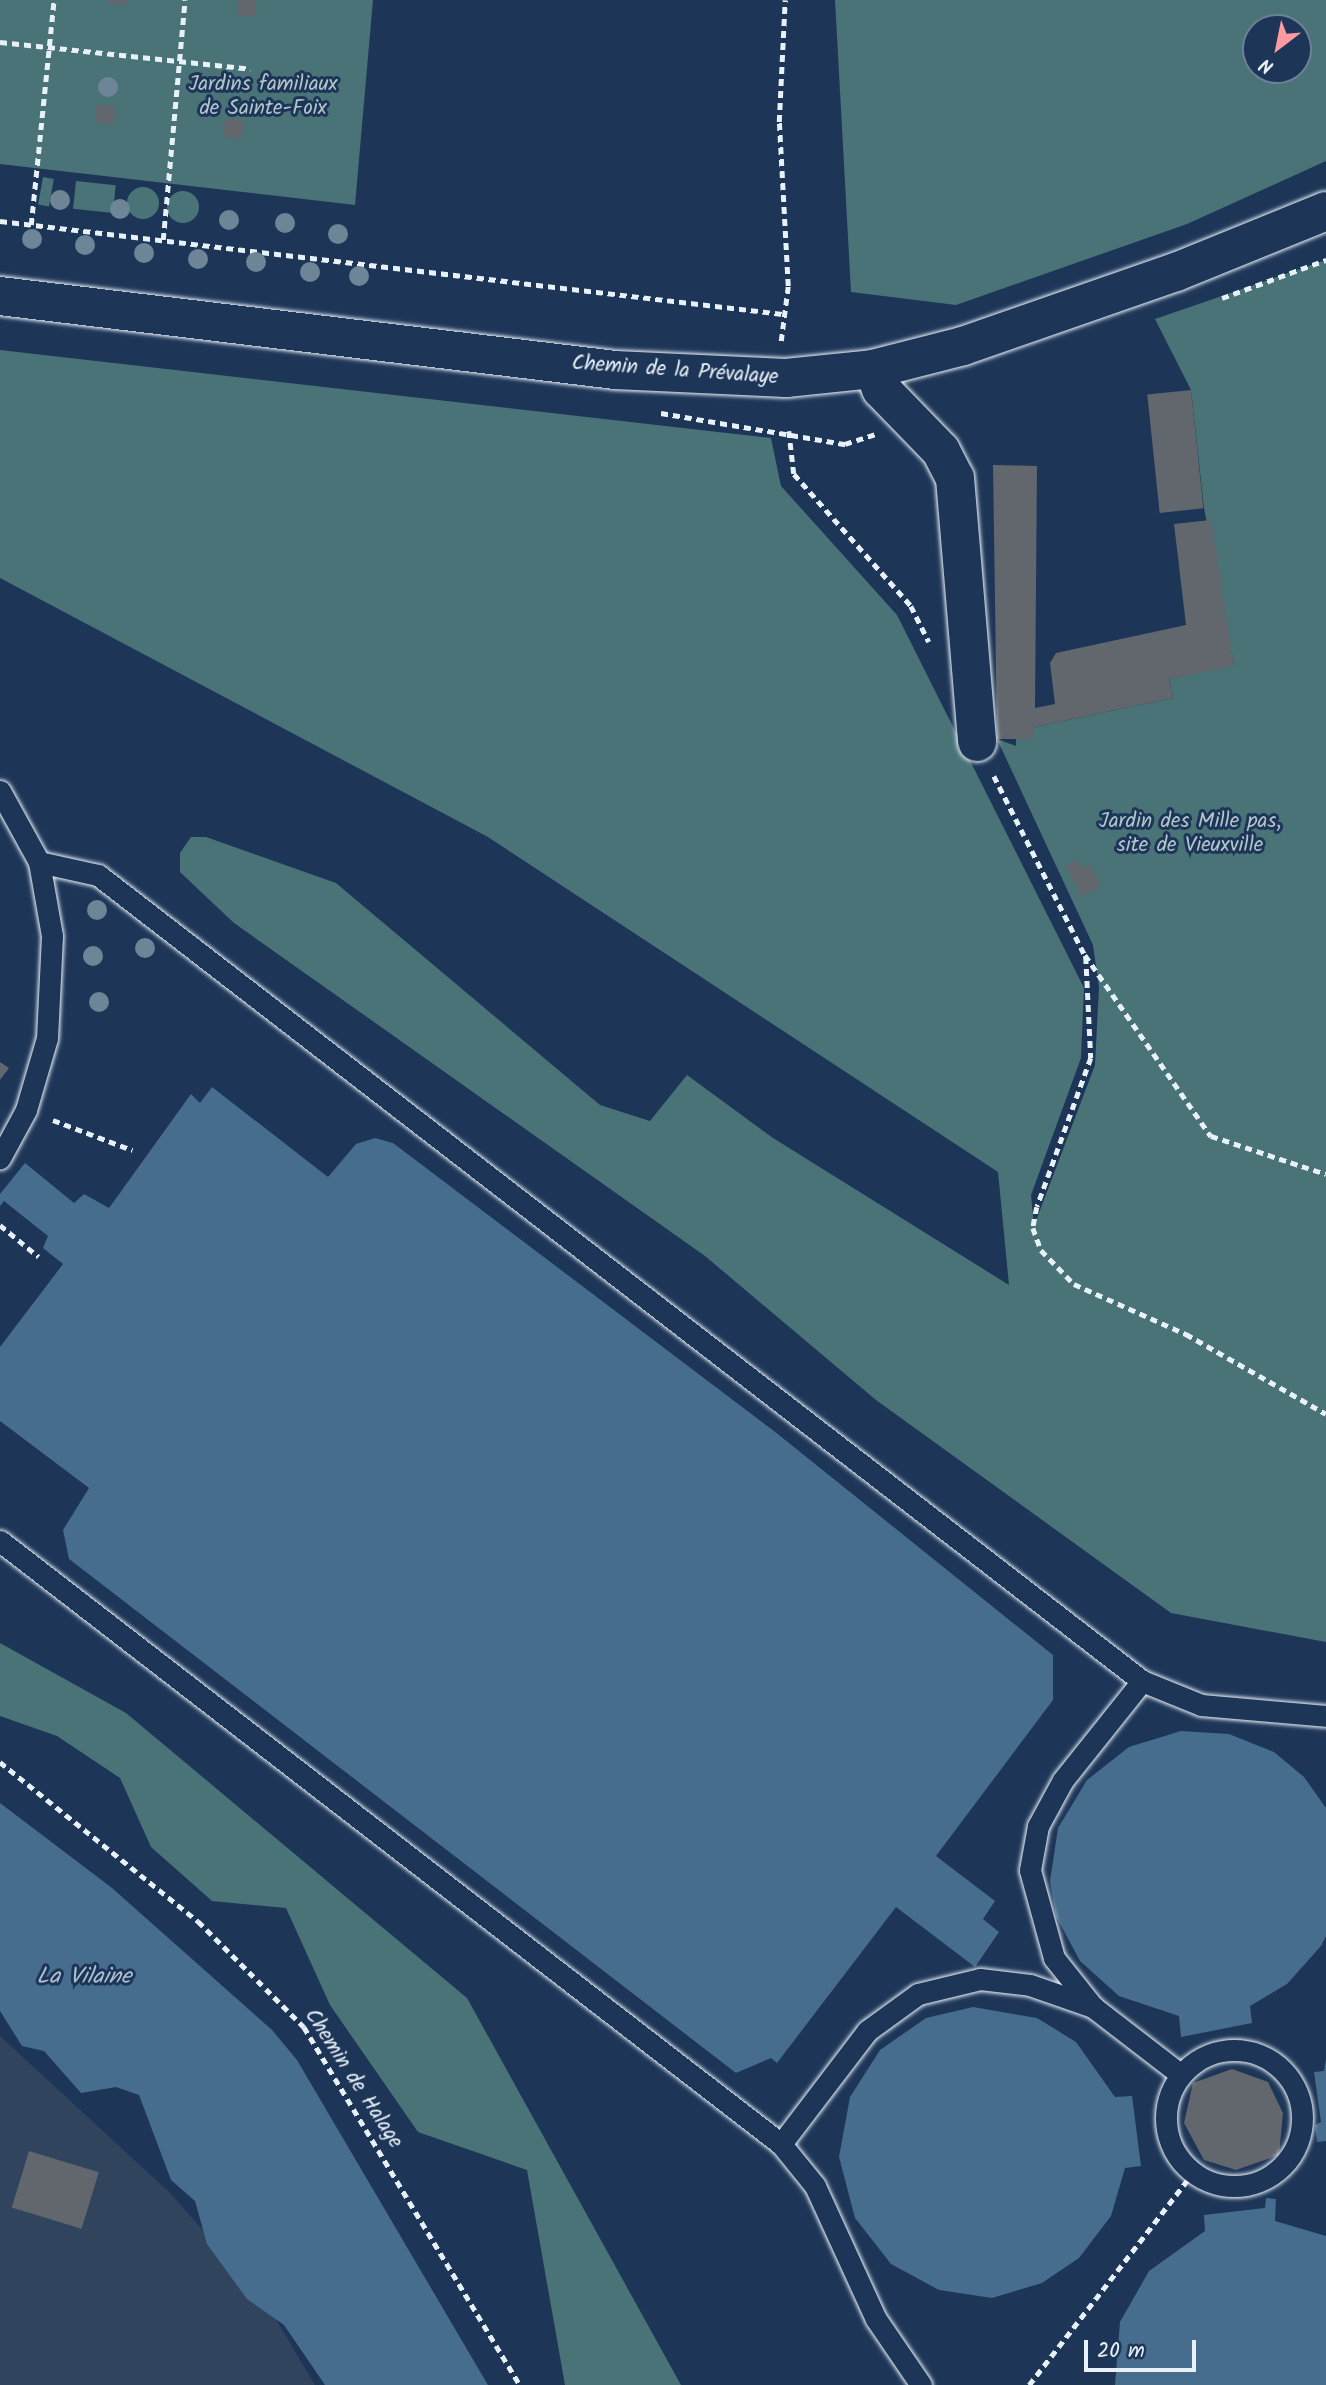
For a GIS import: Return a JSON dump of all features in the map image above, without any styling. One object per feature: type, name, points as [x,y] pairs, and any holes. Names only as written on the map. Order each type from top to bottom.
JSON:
[{"type":"street","name":"Chemin de la Prévalaye","points":[[0,296],[615,370],[786,378],[873,369],[1050,317],[1326,211]]},
{"type":"street","points":[[873,369],[881,389],[941,451],[955,478],[977,742]]},
{"type":"lane","points":[[0,791],[39,862],[52,936],[47,1038],[26,1110],[0,1158]]},
{"type":"lane","points":[[39,862],[98,875],[1142,1681],[1200,1705],[1326,1716]]},
{"type":"lane","points":[[0,1541],[781,2144],[815,2186],[876,2319],[921,2385]]},
{"type":"lane","points":[[1142,1681],[1063,1780],[1038,1826],[1030,1870],[1054,1958],[1093,2007],[1180,2074]]},
{"type":"lane","points":[[781,2144],[867,2031],[918,1994],[980,1979],[1030,1985],[1093,2007]]},
{"type":"lane","points":[[1212,2054],[1259,2054],[1283,2070],[1299,2095],[1302,2124],[1294,2151],[1275,2173],[1248,2185],[1220,2185],[1193,2173],[1175,2152],[1166,2126],[1168,2099],[1180,2074],[1212,2054]]},
{"type":"path","points":[[31,225],[54,0]]},
{"type":"path","points":[[163,240],[186,0]]},
{"type":"path","points":[[785,0],[779,122],[788,286],[782,314],[785,349]]},
{"type":"path","points":[[0,42],[251,69]]},
{"type":"path","points":[[0,221],[782,314]]},
{"type":"path","points":[[789,433],[794,474],[911,606],[935,655]]},
{"type":"path","points":[[977,742],[1085,955],[1151,1045],[1212,1136],[1324,1174]]},
{"type":"path","points":[[1085,955],[1093,996],[1091,1058],[1038,1207],[1033,1228],[1041,1250],[1074,1284],[1186,1334],[1326,1414]]},
{"type":"path","points":[[26,1110],[132,1150]]},
{"type":"path","points":[[0,1226],[39,1256]]},
{"type":"path","name":"Chemin de Halage","points":[[0,1762],[198,1921],[304,2027],[520,2385]]},
{"type":"path","points":[[1029,2385],[1193,2173]]},
{"type":"shaded area","points":[[0,2036],[169,2192],[262,2296],[315,2385],[0,2385]]},
{"type":"green space","name":"Jardins familiaux de Sainte-Foix","points":[[0,0],[373,0],[355,205],[0,164]]},
{"type":"green space","points":[[835,0],[1326,0],[1326,161],[1187,224],[956,305],[851,292]]},
{"type":"green space","points":[[43,177],[54,179],[49,206],[38,205]]},
{"type":"green space","points":[[76,181],[116,185],[113,213],[73,209]]},
{"type":"green space","points":[[143,187],[154,192],[159,203],[154,214],[143,219],[132,214],[127,203],[132,192]]},
{"type":"green space","points":[[183,191],[194,196],[199,207],[194,218],[183,223],[172,218],[167,207],[172,196]]},
{"type":"green space","name":"Jardin des Mille pas, site de Vieuxville","points":[[1326,260],[1326,1642],[1171,1613],[876,1400],[705,1256],[234,923],[180,872],[180,853],[191,837],[206,837],[336,883],[600,1105],[650,1121],[687,1075],[773,1138],[1009,1285],[998,1172],[488,837],[0,578],[0,350],[771,438],[781,486],[897,615],[1084,988],[1081,1058],[1031,1195],[1034,1226],[1095,1065],[1099,987],[1093,945],[997,739],[1016,746],[1016,739],[1034,739],[1034,727],[1173,698],[1169,679],[1234,665],[1204,508],[1191,390],[1155,319]]},
{"type":"green space","points":[[0,1643],[126,1713],[467,1998],[681,2385],[565,2385],[527,2170],[418,2132],[330,2005],[286,1908],[212,1901],[151,1847],[120,1778],[57,1736],[0,1716]]},
{"type":"water","points":[[212,1087],[328,1177],[356,1144],[375,1138],[393,1143],[774,1431],[1053,1655],[1053,1700],[936,1856],[995,1901],[983,1919],[999,1932],[975,1967],[896,1907],[777,2063],[771,2058],[736,2073],[69,1559],[63,1530],[89,1488],[0,1421],[0,1347],[63,1264],[43,1248],[48,1236],[4,1201],[0,1206],[0,1194],[25,1163],[74,1203],[84,1194],[109,1208],[191,1094],[200,1103]]},
{"type":"water","points":[[1181,1731],[1229,1734],[1274,1752],[1304,1777],[1326,1808],[1326,1936],[1321,1946],[1287,1984],[1250,2006],[1252,2023],[1181,2037],[1179,2016],[1119,1996],[1080,1961],[1056,1916],[1050,1881],[1058,1828],[1087,1780],[1129,1747]]},
{"type":"water","name":"La Vilaine","points":[[0,1803],[112,1888],[272,2030],[297,2060],[488,2385],[325,2385],[284,2325],[247,2299],[207,2244],[195,2201],[171,2180],[139,2095],[116,2087],[81,2093],[44,2051],[22,2046],[0,2011]]},
{"type":"water","points":[[973,2007],[1037,2018],[1076,2042],[1115,2097],[1132,2096],[1141,2166],[1125,2168],[1111,2216],[1079,2258],[1042,2283],[992,2298],[939,2290],[891,2264],[855,2218],[839,2157],[850,2097],[880,2050],[926,2018]]},
{"type":"water","points":[[1326,2059],[1326,2141],[1317,2142],[1315,2125],[1321,2122],[1314,2072],[1324,2071]]},
{"type":"water","points":[[1266,2198],[1276,2199],[1275,2221],[1326,2236],[1326,2385],[1115,2385],[1120,2322],[1149,2271],[1205,2231],[1204,2215],[1265,2208]]},
{"type":"building","points":[[108,0],[127,0],[126,5],[108,3]]},
{"type":"building","points":[[237,0],[256,0],[256,16],[237,16]]},
{"type":"building","points":[[97,104],[116,106],[114,124],[95,122]]},
{"type":"building","points":[[225,118],[244,120],[242,139],[223,137]]},
{"type":"building","points":[[1191,390],[1203,508],[1160,513],[1147,395]]},
{"type":"building","points":[[993,465],[1037,466],[1035,708],[1055,704],[1050,663],[1056,653],[1186,625],[1174,524],[1211,520],[1234,666],[1169,679],[1173,698],[1034,727],[1034,739],[997,739]]},
{"type":"building","points":[[1077,860],[1081,868],[1089,864],[1101,886],[1081,897],[1066,866]]},
{"type":"building","points":[[0,1062],[9,1068],[0,1080]]},
{"type":"building","points":[[1232,2069],[1268,2082],[1283,2113],[1279,2155],[1236,2170],[1204,2160],[1184,2123],[1193,2083]]},
{"type":"building","points":[[29,2151],[99,2172],[82,2229],[12,2207]]}]
